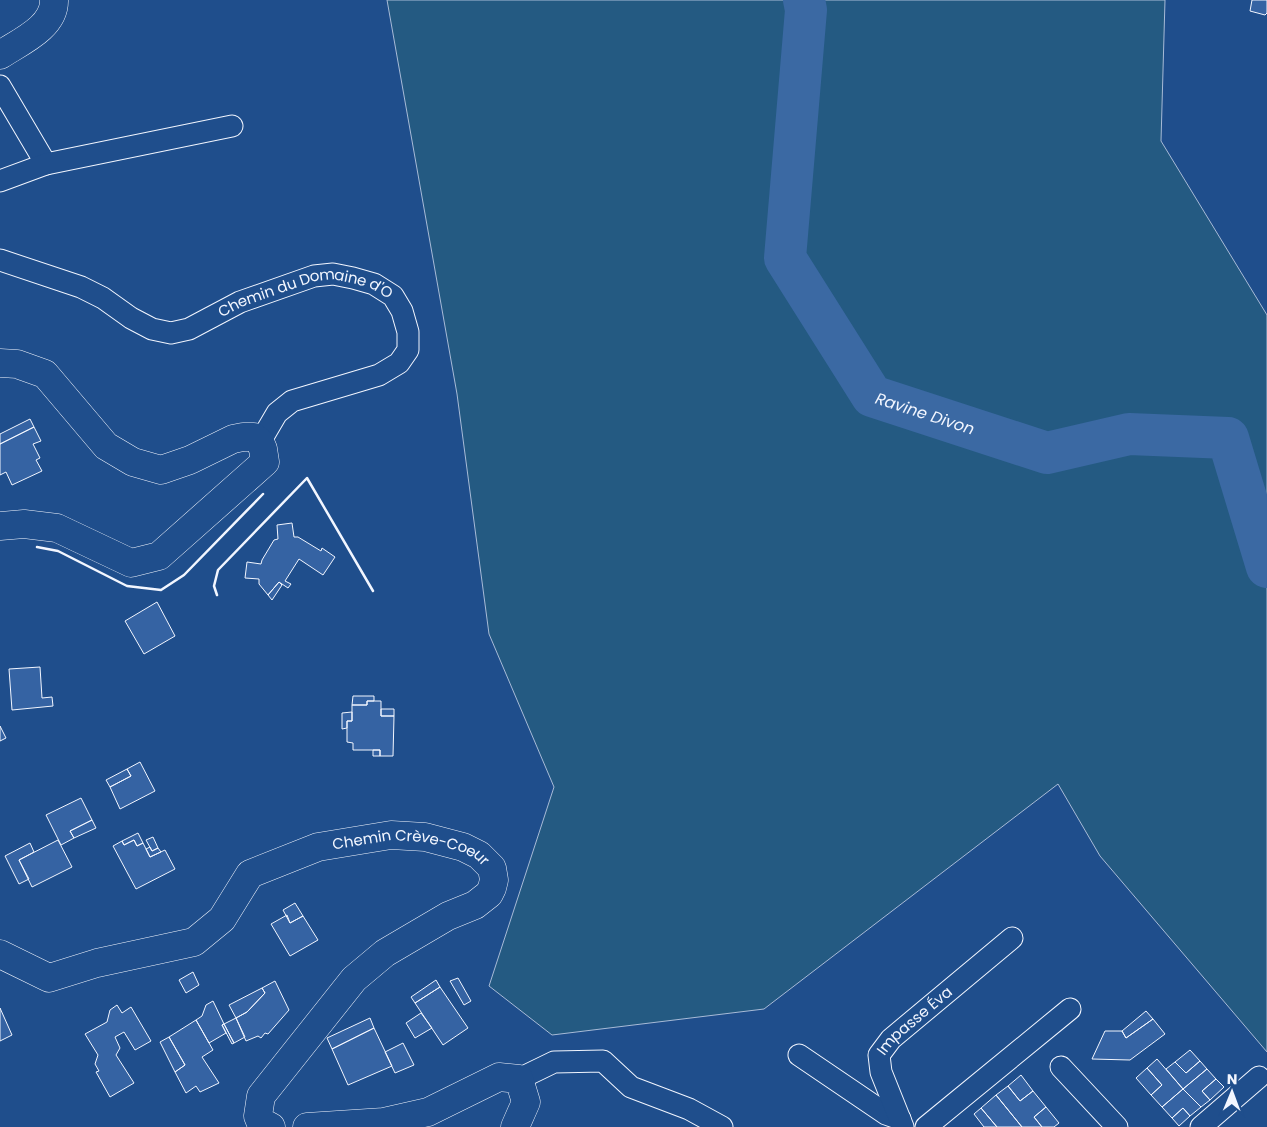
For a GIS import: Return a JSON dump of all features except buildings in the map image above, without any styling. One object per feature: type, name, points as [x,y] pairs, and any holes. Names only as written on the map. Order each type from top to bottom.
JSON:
[{"type":"main road","points":[[0,55],[42,26],[54,9],[54,0]]},
{"type":"main road","points":[[0,363],[17,364],[45,374],[106,446],[133,462],[160,470],[190,460],[233,439],[254,438],[260,442],[264,449],[265,462],[159,556],[131,563],[57,528],[24,524],[0,526]]},
{"type":"main road","name":"Chemin Crève-Coeur","points":[[0,954],[49,978],[97,963],[194,942],[222,919],[250,874],[318,847],[391,835],[425,837],[463,847],[479,855],[492,868],[494,880],[489,894],[475,906],[448,916],[385,954],[354,978],[260,1096],[258,1116],[260,1121],[271,1127]]},
{"type":"main road","points":[[307,1127],[384,1122],[428,1112],[499,1077],[519,1079],[526,1102],[515,1127]]},
{"type":"street","points":[[0,86],[46,164]]},
{"type":"street","points":[[0,181],[46,164],[232,126]]},
{"type":"street","name":"Chemin du Domaine d'O","points":[[0,260],[82,287],[104,298],[131,318],[152,329],[171,333],[189,329],[240,302],[314,276],[333,274],[353,278],[374,284],[393,296],[402,311],[408,332],[408,350],[399,363],[379,374],[292,401],[277,413],[260,442]]},
{"type":"street","name":"Impasse Éva","points":[[902,1123],[881,1072],[879,1056],[890,1039],[1012,938]]},
{"type":"street","points":[[926,1127],[1070,1009]]},
{"type":"street","points":[[799,1055],[902,1123]]},
{"type":"street","points":[[519,1079],[554,1062],[603,1061],[631,1087],[689,1109],[718,1126]]},
{"type":"street","points":[[1061,1067],[1117,1127]]},
{"type":"street","points":[[1201,1127],[1259,1077]]},
{"type":"shaded area","points":[[387,0],[1165,0],[1161,141],[1267,315],[1267,1052],[1100,856],[1058,784],[764,1009],[552,1035],[489,986],[554,787],[489,634],[457,394]]},
{"type":"waterway","name":"Ravine Divon","points":[[804,0],[806,10],[785,258],[872,396],[1047,453],[1129,434],[1228,438],[1267,567]]},
{"type":"wall","points":[[217,595],[214,586],[218,570],[307,478],[373,591]]},
{"type":"wall","points":[[37,547],[58,551],[127,586],[161,590],[184,575],[263,494]]}]
